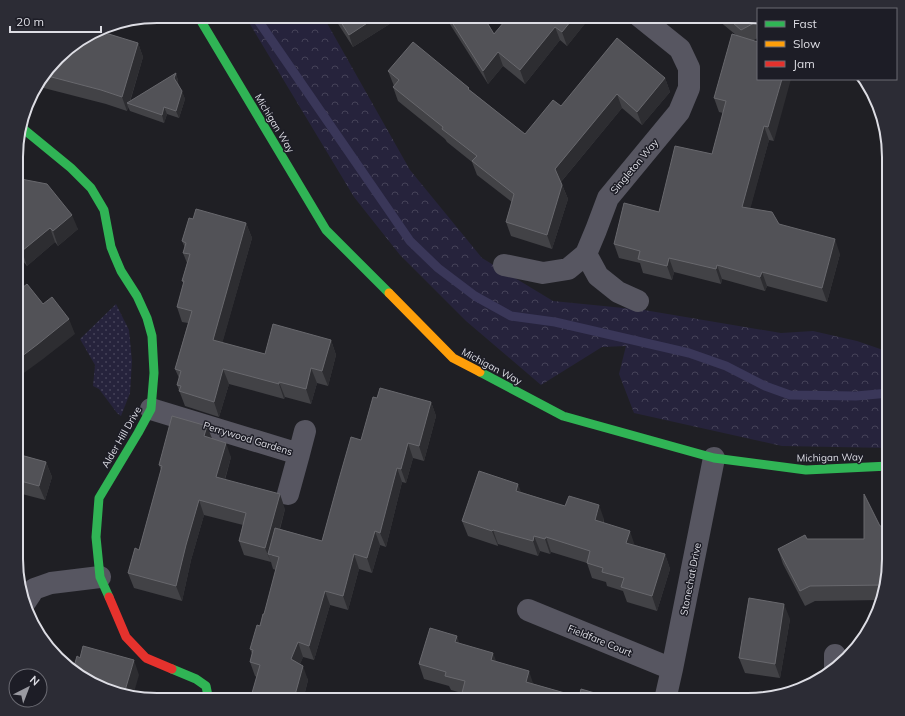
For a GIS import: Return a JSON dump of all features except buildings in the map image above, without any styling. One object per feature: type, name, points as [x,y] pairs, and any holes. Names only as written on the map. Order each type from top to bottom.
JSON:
[{"type":"street","name":"Michigan Way","points":[[202,23],[326,230],[453,358],[563,416],[714,458],[806,470],[882,466]]},
{"type":"street","name":"Singleton Way","points":[[504,265],[543,273],[568,269],[586,254],[608,198],[678,112],[689,88],[689,68],[680,48],[648,23]]},
{"type":"street","name":"Alder Hill Drive","points":[[26,131],[71,168],[91,188],[104,210],[112,247],[121,271],[137,296],[147,318],[152,336],[154,373],[151,409],[99,498],[96,537],[100,576],[126,637],[146,658],[196,679],[206,686],[207,693]]},
{"type":"street","points":[[586,254],[598,276],[618,292],[638,301]]},
{"type":"street","name":"Perrywood Gardens","points":[[151,409],[299,454]]},
{"type":"street","name":"Perrywood Gardens","points":[[288,494],[305,431]]},
{"type":"street","name":"Stonechat Drive","points":[[667,693],[714,458]]},
{"type":"street","points":[[29,597],[34,589],[51,583],[100,576]]},
{"type":"street","name":"Fieldfare Court","points":[[528,610],[672,669]]},
{"type":"green space","points":[[249,23],[327,23],[410,170],[482,258],[553,301],[644,310],[781,333],[813,331],[857,341],[882,350],[882,448],[782,446],[634,413],[619,374],[626,346],[602,347],[541,385],[466,321],[400,255],[354,197]]},
{"type":"green space","points":[[116,304],[129,330],[132,361],[130,393],[121,416],[117,413],[99,389],[93,386],[95,365],[80,339]]},
{"type":"waterway","points":[[260,23],[410,241],[438,268],[475,296],[511,316],[555,322],[689,353],[726,366],[765,386],[790,395],[856,396],[882,394]]},
{"type":"traffic: fast","points":[[202,23],[326,230],[389,293]]},
{"type":"traffic: fast","points":[[26,131],[71,168],[91,188],[104,210],[111,247],[115,257],[121,271],[137,296],[147,318],[152,336],[154,373],[151,409],[99,498],[96,537],[100,577],[109,597]]},
{"type":"traffic: fast","points":[[480,372],[563,416],[714,458],[806,470],[882,466]]},
{"type":"traffic: fast","points":[[172,669],[196,679],[206,686],[207,693]]},
{"type":"traffic: slow","points":[[389,293],[453,358],[480,372]]},
{"type":"traffic: jam","points":[[109,597],[126,637],[146,658],[172,669]]}]
